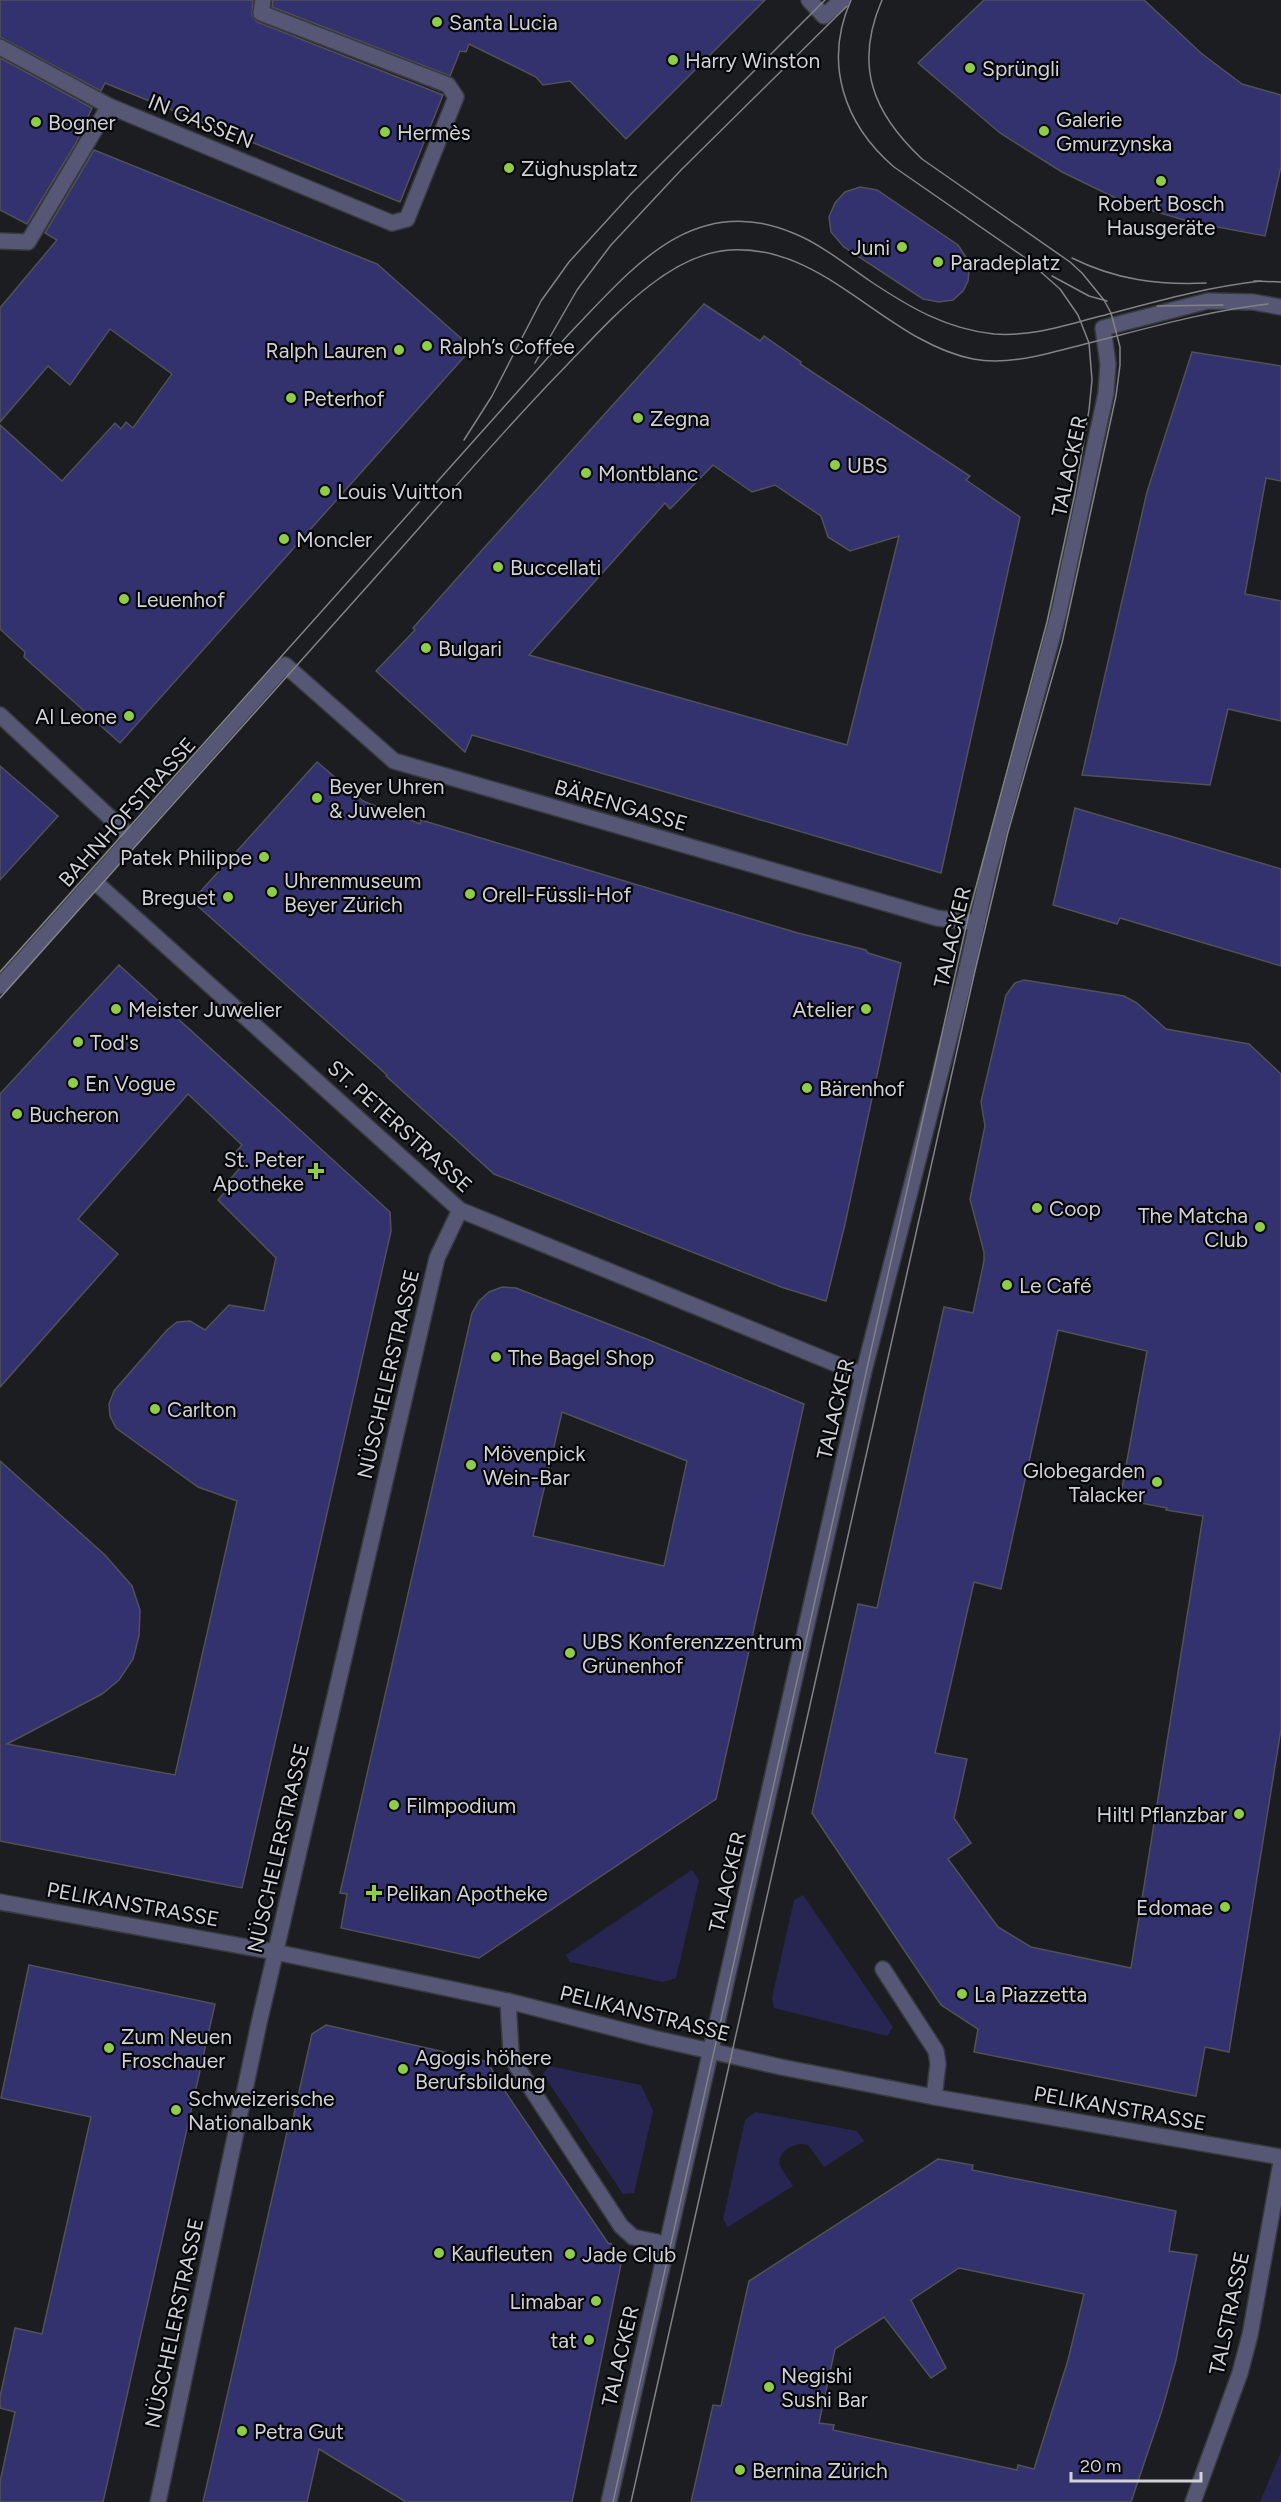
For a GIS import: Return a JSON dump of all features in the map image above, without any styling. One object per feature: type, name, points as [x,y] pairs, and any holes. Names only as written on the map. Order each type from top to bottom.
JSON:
[{"type":"street","name":"IN GASSEN","points":[[0,47],[109,106],[392,223],[407,219],[456,98],[448,85],[261,13],[263,0]]},
{"type":"street","points":[[809,0],[824,16],[842,0]]},
{"type":"street","points":[[0,242],[28,242],[109,106]]},
{"type":"street","name":"TALACKER","points":[[609,2502],[863,1375],[991,862],[1059,612],[1104,404],[1108,364],[1103,328],[1208,301],[1253,302],[1277,306]]},
{"type":"street","name":"BÄRENGASSE","points":[[285,665],[394,761],[937,918],[977,923]]},
{"type":"street","name":"BAHNHOFSTRASSE","points":[[0,986],[285,665]]},
{"type":"street","points":[[0,715],[132,838]]},
{"type":"street","name":"ST. PETERSTRASSE","points":[[94,881],[460,1210],[863,1375]]},
{"type":"street","name":"NÜSCHELERSTRASSE","points":[[158,2502],[252,2050],[437,1258],[460,1210]]},
{"type":"street","name":"PELIKANSTRASSE","points":[[0,1902],[276,1952],[508,2001],[711,2052],[934,2097],[1281,2157]]},
{"type":"street","points":[[883,1969],[936,2051],[938,2064],[934,2097]]},
{"type":"street","points":[[508,2001],[511,2052],[516,2067],[621,2226],[633,2237],[667,2244]]},
{"type":"street","name":"TALSTRASSE","points":[[1193,2502],[1248,2345],[1281,2162]]},
{"type":"shaded area","points":[[692,1870],[699,1880],[676,1978],[663,1982],[570,1962],[566,1955]]},
{"type":"shaded area","points":[[803,1895],[893,2027],[887,2036],[774,2008],[772,1998],[794,1900]]},
{"type":"shaded area","points":[[549,2066],[641,2085],[653,2111],[634,2193],[623,2194],[543,2074]]},
{"type":"shaded area","points":[[755,2112],[857,2131],[864,2141],[824,2167],[808,2145],[799,2144],[789,2148],[782,2155],[780,2165],[793,2186],[728,2227],[723,2219],[745,2120]]},
{"type":"shaded area","points":[[1281,2452],[1281,2502],[1260,2502]]},
{"type":"building","points":[[0,0],[253,0],[252,15],[257,22],[443,95],[400,202],[105,83],[101,91],[0,37]]},
{"type":"building","points":[[273,0],[765,0],[626,139],[570,81],[543,85],[536,77],[469,44],[466,52],[460,51],[450,76],[272,7]]},
{"type":"building","points":[[984,0],[1144,0],[1201,53],[1242,84],[1281,95],[1281,167],[1265,236],[1191,222],[1126,203],[1062,172],[1000,133],[918,63]]},
{"type":"building","points":[[0,58],[92,108],[76,143],[27,224],[0,210]]},
{"type":"building","points":[[94,150],[377,264],[472,348],[120,743],[24,657],[25,652],[0,629],[0,425],[62,481],[115,423],[121,429],[126,422],[133,428],[172,374],[110,329],[70,385],[48,366],[0,422],[0,308],[57,240],[45,233]]},
{"type":"building","points":[[860,187],[877,190],[958,245],[966,257],[969,271],[968,281],[963,291],[953,300],[939,302],[923,299],[844,247],[831,232],[829,217],[835,203],[845,192]]},
{"type":"building","points":[[704,304],[760,341],[764,336],[801,362],[800,364],[970,476],[966,480],[1020,517],[941,873],[472,735],[465,752],[376,671],[415,630],[413,628]],"holes":[[[713,465],[752,492],[775,485],[821,516],[828,537],[850,551],[899,536],[847,745],[529,655],[665,503],[670,509]]]},
{"type":"building","points":[[1192,352],[1281,366],[1281,481],[1266,478],[1245,594],[1281,601],[1281,721],[1228,709],[1210,785],[1082,775],[1147,492]]},
{"type":"building","points":[[317,762],[363,801],[420,824],[421,820],[798,933],[866,950],[868,953],[901,963],[845,1224],[826,1301],[781,1287],[494,1174],[192,901]]},
{"type":"building","points":[[0,766],[58,816],[0,880]]},
{"type":"building","points":[[1075,808],[1281,869],[1281,966],[1120,918],[1117,924],[1053,905]]},
{"type":"building","points":[[119,965],[390,1212],[391,1231],[242,1888],[0,1841],[0,1461],[105,1555],[132,1586],[140,1610],[139,1636],[133,1659],[119,1680],[102,1694],[7,1744],[175,1775],[237,1501],[198,1487],[116,1428],[110,1416],[109,1404],[114,1391],[167,1330],[177,1322],[190,1321],[205,1330],[229,1305],[264,1311],[276,1258],[218,1200],[228,1188],[225,1185],[240,1168],[230,1159],[242,1145],[188,1094],[78,1219],[118,1254],[0,1387],[0,1094]]},
{"type":"building","points":[[1024,980],[1124,996],[1137,1003],[1166,1029],[1249,1044],[1281,1074],[1281,1729],[1229,2052],[1205,2047],[1196,2096],[974,2052],[978,2029],[941,2005],[812,1813],[858,1604],[877,1608],[944,1307],[973,1313],[984,1261],[984,1252],[970,1199],[985,1126],[981,1102],[1006,995],[1015,983]],"holes":[[[1058,1330],[1147,1351],[1120,1499],[1203,1516],[1131,1968],[1031,1947],[998,1927],[948,1859],[971,1843],[954,1818],[967,1759],[935,1753],[974,1582],[1001,1589]]]},
{"type":"building","points":[[502,1287],[516,1288],[804,1404],[716,1799],[479,1958],[341,1928],[347,1894],[340,1893],[472,1313],[479,1301],[489,1292]],"holes":[[[562,1412],[687,1461],[664,1566],[533,1536]]]},
{"type":"building","points":[[29,1965],[215,2004],[103,2502],[0,2502],[0,2482],[15,2412],[0,2408],[0,2397],[15,2328],[42,2334],[91,2117],[1,2098]]},
{"type":"building","name":"Kaufleuten","points":[[326,2025],[488,2062],[498,2081],[608,2243],[622,2259],[572,2502],[406,2502],[319,2449],[307,2502],[203,2502],[287,2132],[290,2132],[312,2034]]},
{"type":"building","points":[[938,2159],[973,2165],[972,2170],[1176,2211],[1169,2251],[1197,2255],[1176,2360],[1131,2502],[691,2502],[713,2405],[721,2406],[749,2281]],"holes":[[[959,2268],[1084,2294],[1068,2360],[1034,2469],[1018,2465],[1017,2470],[833,2430],[834,2425],[819,2423],[835,2349],[884,2317],[931,2378],[946,2368],[911,2300]]]},
{"type":"tram line","points":[[464,440],[492,396],[541,301],[569,262],[631,194],[825,0]]},
{"type":"tram line","points":[[613,2502],[969,913],[1047,622],[1075,493],[1092,380],[1089,343],[1078,315],[1060,289],[1024,257],[894,167],[862,132],[843,91],[839,69],[839,47],[843,24],[851,0]]},
{"type":"tram line","points":[[631,2502],[974,975],[1008,832],[1062,643],[1116,396],[1120,365],[1120,347],[1111,313],[1104,300],[1082,273],[1070,262],[922,159],[891,123],[880,105],[869,66],[869,46],[882,0]]},
{"type":"tram line","points":[[535,363],[577,290],[611,245],[681,170],[847,6]]},
{"type":"tram line","points":[[0,972],[568,335],[615,286],[640,263],[666,244],[694,230],[724,222],[757,222],[793,233],[813,243],[914,308],[944,322],[994,334],[1021,334],[1048,330],[1180,295],[1261,281]]},
{"type":"tram line","points":[[0,998],[523,411],[617,314],[649,286],[677,267],[719,251],[764,252],[796,262],[826,277],[911,334],[941,349],[987,361],[1029,358],[1199,316],[1268,304]]},
{"type":"tram line","points":[[1072,258],[1105,271],[1138,280],[1206,283]]},
{"type":"tram line","points":[[1052,276],[1089,296],[1107,301]]},
{"type":"tram line","points":[[1254,281],[1281,282]]},
{"type":"tram line","points":[[1157,306],[1223,305]]},
{"type":"place","name":"Santa Lucia","points":[[437,22]]},
{"type":"place","name":"Harry Winston","points":[[673,60]]},
{"type":"place","name":"Sprüngli","points":[[970,68]]},
{"type":"place","name":"Bogner","points":[[36,122]]},
{"type":"place","name":"Galerie Gmurzynska","points":[[1044,131]]},
{"type":"place","name":"Hermès","points":[[385,132]]},
{"type":"place","name":"Züghusplatz","points":[[509,168]]},
{"type":"place","name":"Robert Bosch Hausgeräte","points":[[1161,181]]},
{"type":"place","name":"Juni","points":[[902,247]]},
{"type":"place","name":"Paradeplatz","points":[[938,262]]},
{"type":"place","name":"Ralph’s Coffee","points":[[427,346]]},
{"type":"place","name":"Ralph Lauren","points":[[399,350]]},
{"type":"place","name":"Peterhof","points":[[291,398]]},
{"type":"place","name":"Zegna","points":[[638,418]]},
{"type":"place","name":"UBS","points":[[835,465]]},
{"type":"place","name":"Montblanc","points":[[586,473]]},
{"type":"place","name":"Louis Vuitton","points":[[325,491]]},
{"type":"place","name":"Moncler","points":[[284,539]]},
{"type":"place","name":"Buccellati","points":[[498,567]]},
{"type":"place","name":"Leuenhof","points":[[124,599]]},
{"type":"place","name":"Bulgari","points":[[426,648]]},
{"type":"place","name":"Al Leone","points":[[129,716]]},
{"type":"place","name":"Beyer Uhren & Juwelen","points":[[317,798]]},
{"type":"place","name":"Patek Philippe","points":[[264,857]]},
{"type":"place","name":"Uhrenmuseum Beyer Zürich","points":[[272,892]]},
{"type":"place","name":"Orell-Füssli-Hof","points":[[470,894]]},
{"type":"place","name":"Breguet","points":[[228,897]]},
{"type":"place","name":"Meister Juwelier","points":[[116,1009]]},
{"type":"place","name":"Atelier","points":[[866,1009]]},
{"type":"place","name":"Tod's","points":[[78,1042]]},
{"type":"place","name":"En Vogue","points":[[73,1083]]},
{"type":"place","name":"Bärenhof","points":[[807,1088]]},
{"type":"place","name":"Bucheron","points":[[17,1114]]},
{"type":"place","name":"St. Peter Apotheke","points":[[316,1171]]},
{"type":"place","name":"Coop","points":[[1037,1208]]},
{"type":"place","name":"The Matcha Club","points":[[1260,1227]]},
{"type":"place","name":"Le Café","points":[[1007,1285]]},
{"type":"place","name":"The Bagel Shop","points":[[496,1357]]},
{"type":"place","name":"Carlton","points":[[155,1409]]},
{"type":"place","name":"Mövenpick Wein-Bar","points":[[471,1465]]},
{"type":"place","name":"Globegarden Talacker","points":[[1157,1482]]},
{"type":"place","name":"UBS Konferenzzentrum Grünenhof","points":[[570,1653]]},
{"type":"place","name":"Filmpodium","points":[[394,1805]]},
{"type":"place","name":"Hiltl Pflanzbar","points":[[1239,1814]]},
{"type":"place","name":"Pelikan Apotheke","points":[[374,1893]]},
{"type":"place","name":"Edomae","points":[[1225,1907]]},
{"type":"place","name":"La Piazzetta","points":[[962,1994]]},
{"type":"place","name":"Zum Neuen Froschauer","points":[[109,2048]]},
{"type":"place","name":"Agogis höhere Berufsbildung","points":[[403,2069]]},
{"type":"place","name":"Schweizerische Nationalbank","points":[[176,2110]]},
{"type":"place","name":"Kaufleuten","points":[[439,2253]]},
{"type":"place","name":"Jade Club","points":[[570,2254]]},
{"type":"place","name":"Limabar","points":[[596,2301]]},
{"type":"place","name":"tat","points":[[589,2340]]},
{"type":"place","name":"Negishi Sushi Bar","points":[[769,2387]]},
{"type":"place","name":"Petra Gut","points":[[242,2431]]},
{"type":"place","name":"Bernina Zürich","points":[[740,2470]]}]
